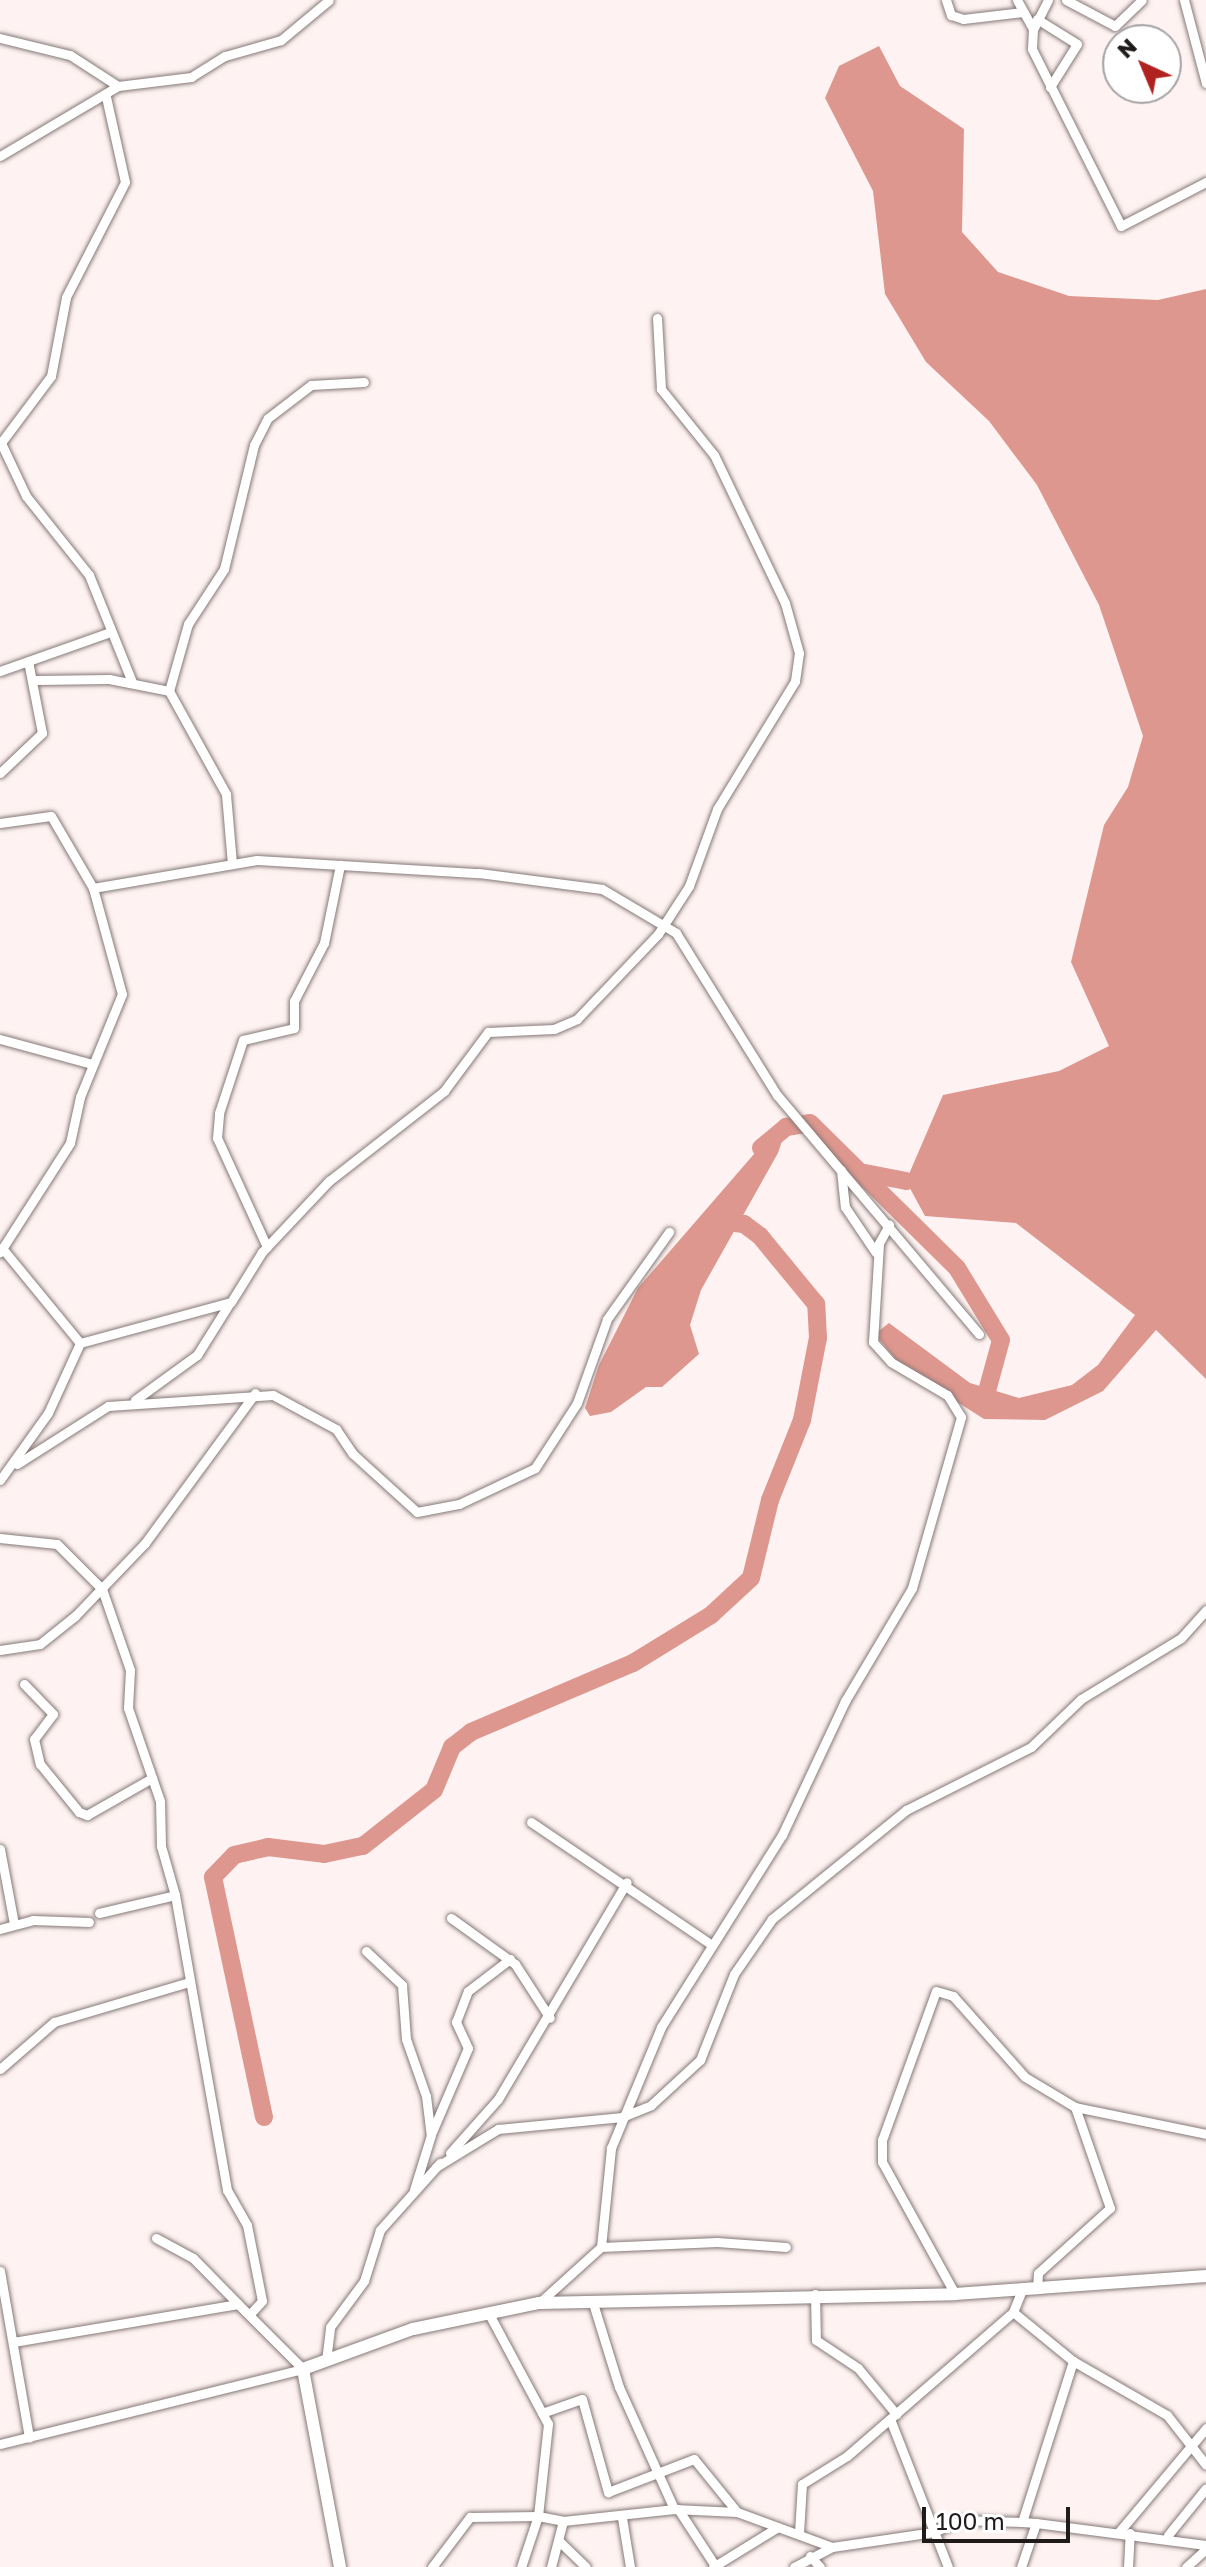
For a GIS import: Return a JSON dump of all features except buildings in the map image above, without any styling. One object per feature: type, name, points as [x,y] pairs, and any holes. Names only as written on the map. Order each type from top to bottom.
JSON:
[{"type":"street","points":[[0,156],[106,97],[118,86],[191,77],[225,56],[281,40],[329,0]]},
{"type":"street","points":[[946,0],[950,13],[963,19],[1023,12]]},
{"type":"street","points":[[1017,0],[1035,24],[1077,44],[1050,87]]},
{"type":"street","points":[[1048,0],[1035,24],[1032,49],[1050,87],[1087,146],[1094,182],[1121,226],[1206,182]]},
{"type":"street","points":[[1066,0],[1115,26],[1142,0]]},
{"type":"street","points":[[1184,0],[1206,83]]},
{"type":"street","points":[[0,38],[70,55],[118,86]]},
{"type":"street","points":[[106,97],[125,182],[66,297],[51,376],[1,444],[26,496],[89,575],[132,682]]},
{"type":"street","points":[[132,1401],[197,1355],[267,1247],[353,1158],[444,1091],[488,1032],[565,1027],[665,924],[697,870],[717,809],[795,681],[799,653],[785,603],[714,455],[661,389],[657,318]]},
{"type":"street","points":[[232,864],[226,794],[169,691],[188,624],[224,569],[254,445],[268,418],[311,385],[364,382]]},
{"type":"street","points":[[0,671],[110,632]]},
{"type":"street","points":[[0,773],[42,733],[36,680],[28,661]]},
{"type":"street","points":[[36,680],[132,682],[169,691]]},
{"type":"street","points":[[0,823],[48,814],[93,888],[122,994],[92,1064],[70,1143],[2,1243],[80,1343]]},
{"type":"street","points":[[93,888],[232,864],[340,865],[589,885],[665,924],[744,1035],[768,1083],[979,1334]]},
{"type":"street","points":[[267,1247],[217,1138],[219,1113],[243,1040],[294,1028],[294,1001],[324,943],[340,865]]},
{"type":"street","points":[[0,1039],[92,1064]]},
{"type":"street","points":[[841,1170],[845,1207],[877,1256]]},
{"type":"street","points":[[601,2247],[611,2148],[661,2027],[782,1835],[845,1701],[900,1618],[961,1417],[947,1395],[891,1362],[873,1342],[877,1256],[889,1225]]},
{"type":"street","points":[[8,1471],[89,1413],[132,1401],[255,1393],[283,1397],[336,1429],[353,1454],[417,1512],[497,1490],[535,1468],[562,1430],[607,1319],[669,1232]]},
{"type":"street","points":[[80,1343],[231,1302]]},
{"type":"street","points":[[0,1480],[48,1413],[80,1343]]},
{"type":"street","points":[[0,1650],[44,1642],[102,1589],[165,1518],[255,1393]]},
{"type":"street","points":[[0,1538],[57,1544],[102,1589],[130,1670],[128,1708],[152,1778],[227,2190],[247,2225],[262,2301],[251,2313]]},
{"type":"street","points":[[436,2167],[498,2129],[622,2117],[674,2089],[700,2060],[740,1963],[772,1919],[906,1810],[1031,1747],[1103,1681],[1181,1638],[1206,1610]]},
{"type":"street","points":[[24,1684],[53,1714],[34,1739],[40,1764],[79,1812],[152,1778]]},
{"type":"street","points":[[531,1822],[627,1882],[712,1945]]},
{"type":"street","points":[[0,1849],[14,1924]]},
{"type":"street","points":[[326,2361],[330,2327],[364,2281],[375,2239],[498,2099],[550,2018],[627,1882]]},
{"type":"street","points":[[99,1913],[175,1895]]},
{"type":"street","points":[[451,1918],[510,1959],[550,2018]]},
{"type":"street","points":[[0,1929],[14,1924],[89,1922]]},
{"type":"street","points":[[366,1951],[402,1985],[406,2039],[431,2135]]},
{"type":"street","points":[[413,2193],[431,2135],[468,2048],[456,2022],[468,1991],[510,1959]]},
{"type":"street","points":[[0,2069],[54,2022],[189,1982]]},
{"type":"street","points":[[955,2294],[882,2162],[882,2140],[931,1995],[944,1990],[953,1996],[1025,2077],[1075,2107],[1206,2134]]},
{"type":"street","points":[[1037,2288],[1038,2273],[1110,2208],[1075,2107]]},
{"type":"street","points":[[156,2238],[193,2258],[238,2304],[251,2313],[303,2369],[340,2567]]},
{"type":"street","points":[[539,2303],[601,2247],[717,2242],[786,2247]]},
{"type":"street","points":[[0,2271],[29,2437]]},
{"type":"street","points":[[0,2444],[303,2369],[413,2329],[539,2303],[815,2293],[955,2294],[1206,2276]]},
{"type":"street","points":[[799,2533],[802,2484],[893,2416],[1013,2312],[1022,2290]]},
{"type":"street","points":[[815,2293],[816,2340],[858,2368],[893,2416],[948,2567]]},
{"type":"street","points":[[592,2300],[655,2470],[676,2509],[714,2566],[778,2527]]},
{"type":"street","points":[[13,2342],[238,2304]]},
{"type":"street","points":[[488,2312],[542,2413],[549,2433],[538,2516],[521,2567]]},
{"type":"street","points":[[1013,2312],[1073,2361],[1167,2415],[1206,2465]]},
{"type":"street","points":[[1022,2522],[1073,2361]]},
{"type":"street","points":[[542,2413],[582,2399],[608,2492],[655,2470],[697,2459],[737,2512]]},
{"type":"street","points":[[1118,2533],[1206,2428]]},
{"type":"street","points":[[1168,2535],[1206,2488]]},
{"type":"street","points":[[432,2567],[470,2517],[538,2516],[563,2521],[622,2518],[676,2509],[737,2512],[832,2547]]},
{"type":"street","points":[[622,2518],[630,2567]]},
{"type":"street","points":[[794,2567],[832,2547],[934,2532],[961,2520],[1036,2523],[1118,2533],[1168,2535],[1206,2547],[1186,2567]]},
{"type":"street","points":[[551,2567],[563,2521]]},
{"type":"street","points":[[1021,2567],[1036,2523]]},
{"type":"street","points":[[1128,2567],[1130,2533]]},
{"type":"street","points":[[559,2541],[586,2567]]},
{"type":"street","points":[[810,2556],[820,2567]]},
{"type":"shaded area","points":[[879,46],[900,86],[964,129],[962,232],[998,272],[1069,296],[1158,300],[1206,289],[1206,1379],[1156,1330],[1103,1391],[1045,1420],[984,1419],[902,1367],[875,1334],[889,1323],[970,1383],[1019,1398],[1072,1385],[1098,1365],[1135,1315],[1016,1223],[925,1216],[906,1181],[943,1095],[1059,1071],[1109,1046],[1071,962],[1104,825],[1128,787],[1143,736],[1099,605],[1037,485],[989,421],[926,362],[885,294],[873,191],[825,98],[839,66]]},
{"type":"shaded area","points":[[774,1131],[783,1138],[778,1153],[701,1290],[690,1325],[699,1354],[662,1387],[646,1387],[611,1412],[590,1416],[585,1408],[599,1365],[638,1288]]},
{"type":"waterway","points":[[761,1148],[786,1127],[810,1123],[957,1268],[1001,1340],[983,1406]]},
{"type":"waterway","points":[[865,1173],[906,1181]]},
{"type":"waterway","points":[[264,2117],[213,1877],[234,1855],[268,1847],[324,1854],[363,1846],[434,1790],[452,1747],[471,1732],[633,1663],[711,1615],[751,1578],[770,1500],[802,1420],[818,1338],[816,1304],[760,1236],[744,1224],[713,1221]]}]
